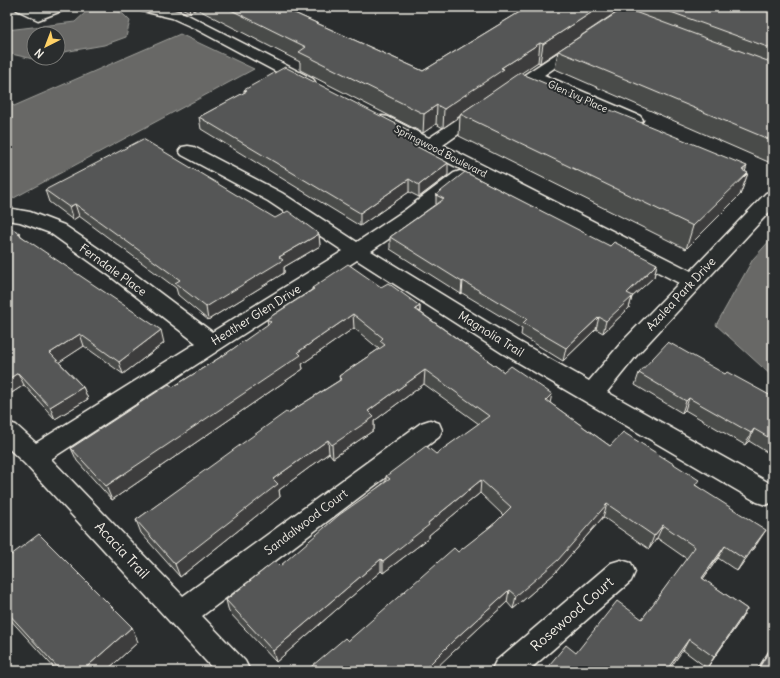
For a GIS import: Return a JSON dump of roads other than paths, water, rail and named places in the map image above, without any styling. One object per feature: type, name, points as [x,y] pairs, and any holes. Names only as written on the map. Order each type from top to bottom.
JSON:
[{"type":"street","points":[[22,7],[38,16],[59,7]]},
{"type":"street","points":[[143,7],[177,15],[199,25],[319,88]]},
{"type":"street","points":[[430,146],[532,76],[627,22],[638,7]]},
{"type":"street","name":"Glen Ivy Place","points":[[532,76],[647,126]]},
{"type":"street","name":"Springwood Boulevard","points":[[367,113],[693,281]]},
{"type":"street","name":"Magnolia Trail","points":[[188,151],[220,166],[275,198],[510,347],[766,494]]},
{"type":"street","name":"Heather Glen Drive","points":[[34,457],[158,380],[211,343],[357,251],[412,214],[474,167]]},
{"type":"street","name":"Azalea Park Drive","points":[[592,394],[629,349],[773,197]]},
{"type":"street","name":"Ferndale Place","points":[[7,214],[23,216],[57,229],[117,271],[211,343]]},
{"type":"street","name":"Sandalwood Court","points":[[182,614],[430,430]]},
{"type":"street","name":"Acacia Trail","points":[[7,432],[34,457],[235,671]]},
{"type":"street","name":"Rosewood Court","points":[[506,671],[621,572]]}]
